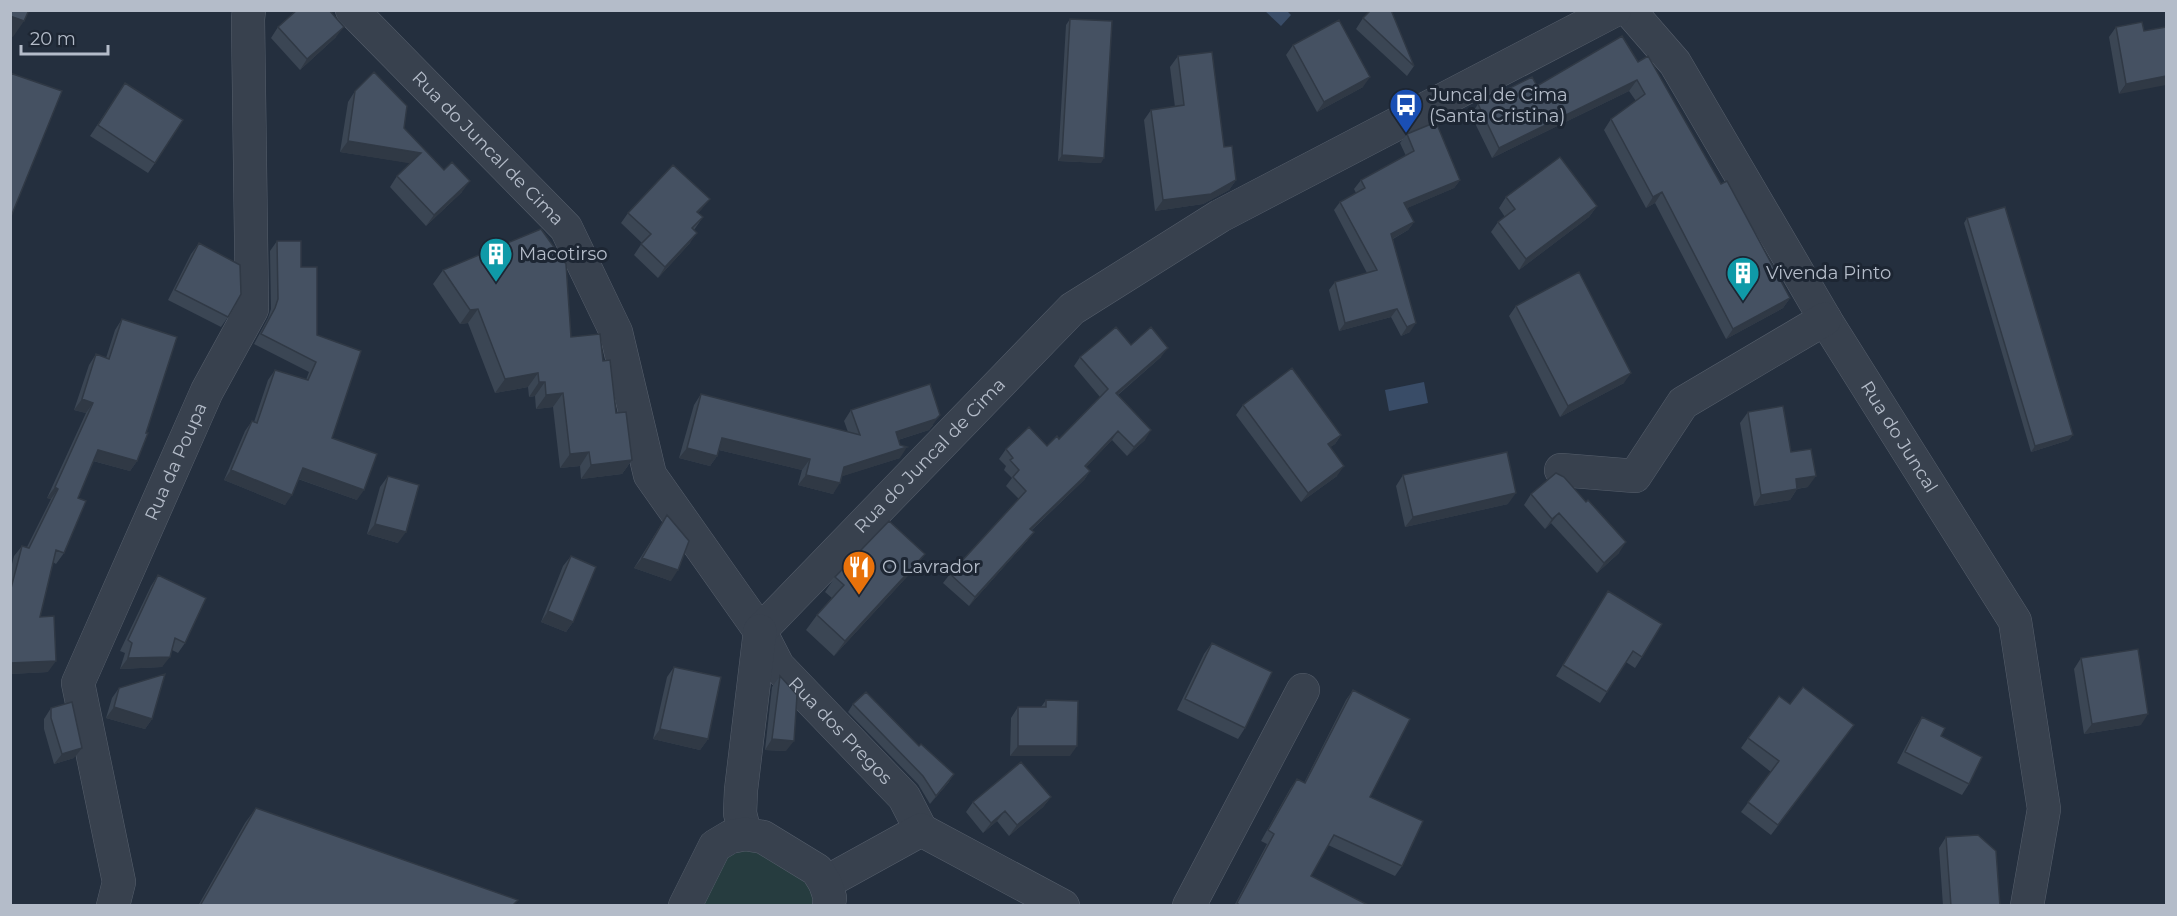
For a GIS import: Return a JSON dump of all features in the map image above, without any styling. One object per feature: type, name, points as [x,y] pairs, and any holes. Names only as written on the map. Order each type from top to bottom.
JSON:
[{"type":"street","name":"Rua da Poupa","points":[[113,906],[119,882],[78,683],[207,391],[252,309],[249,10]]},
{"type":"street","name":"Rua do Juncal de Cima","points":[[352,10],[566,228],[616,332],[650,475],[760,631],[1072,309],[1220,216],[1615,10]]},
{"type":"street","name":"Rua do Juncal","points":[[1629,10],[1675,63],[1825,319],[2015,621],[2044,809],[2027,906]]},
{"type":"street","points":[[1561,470],[1635,476],[1683,404],[1825,319]]},
{"type":"street","name":"Rua dos Pregos","points":[[760,631],[778,666],[904,796],[921,830]]},
{"type":"street","points":[[745,834],[740,813],[741,790],[760,631]]},
{"type":"street","points":[[1189,906],[1303,690]]},
{"type":"street","points":[[685,906],[714,846],[730,837],[745,834],[763,837],[817,870],[827,894],[921,830],[1063,906]]},
{"type":"green space","points":[[745,850],[777,862],[800,878],[813,896],[814,905],[702,906],[726,857]]},
{"type":"water","points":[[1265,11],[1287,11],[1291,15],[1281,26]]},
{"type":"water","points":[[1424,382],[1428,403],[1389,411],[1385,390]]},
{"type":"building","points":[[10,10],[29,10],[24,21],[10,16]]},
{"type":"building","points":[[297,10],[329,10],[344,27],[307,59],[278,27]]},
{"type":"building","points":[[1371,10],[1391,10],[1414,66],[1363,18]]},
{"type":"building","points":[[1070,19],[1112,21],[1104,158],[1062,155]]},
{"type":"building","points":[[1339,20],[1370,77],[1324,102],[1293,45]]},
{"type":"building","points":[[2142,22],[2144,31],[2166,27],[2166,76],[2126,84],[2116,27]]},
{"type":"building","points":[[1622,36],[1638,62],[1648,56],[1721,184],[1727,181],[1790,298],[1733,329],[1662,192],[1653,197],[1611,119],[1645,94],[1637,80],[1499,148],[1478,104],[1532,77],[1537,86]]},
{"type":"building","points":[[1212,52],[1224,147],[1232,146],[1236,180],[1211,194],[1163,200],[1151,110],[1184,105],[1178,56]]},
{"type":"building","points":[[374,72],[407,106],[404,128],[444,170],[452,162],[470,181],[434,215],[397,176],[421,153],[348,141],[355,91]]},
{"type":"building","points":[[10,73],[62,91],[10,219]]},
{"type":"building","points":[[125,83],[183,120],[155,163],[98,125]]},
{"type":"building","points":[[1436,122],[1460,180],[1404,203],[1414,222],[1391,234],[1416,323],[1407,327],[1397,309],[1345,323],[1335,282],[1377,270],[1340,202],[1365,188],[1361,180],[1414,151],[1407,134]]},
{"type":"building","points":[[1560,157],[1597,206],[1526,259],[1498,222],[1515,209],[1506,197]]},
{"type":"building","points":[[673,165],[710,199],[697,212],[703,217],[692,228],[697,233],[665,267],[641,244],[651,234],[628,213]]},
{"type":"building","points":[[2005,207],[2073,435],[2035,446],[1967,218]]},
{"type":"building","points":[[541,229],[566,264],[571,337],[600,334],[603,361],[610,360],[616,413],[626,412],[632,460],[591,465],[589,452],[570,454],[563,393],[546,395],[545,382],[539,382],[538,373],[505,379],[478,309],[470,310],[443,270]]},
{"type":"building","points":[[277,241],[301,241],[301,267],[317,267],[317,335],[361,351],[332,438],[377,454],[364,490],[303,468],[292,495],[231,470],[252,421],[257,423],[275,370],[308,380],[316,362],[261,334],[278,299]]},
{"type":"building","points":[[199,243],[240,265],[241,294],[228,317],[175,290]]},
{"type":"building","points":[[1579,272],[1631,373],[1568,406],[1516,306]]},
{"type":"building","points":[[122,319],[177,337],[146,433],[148,433],[137,461],[98,450],[78,498],[86,501],[64,553],[56,550],[40,617],[54,616],[56,661],[10,663],[10,592],[22,546],[29,548],[58,489],[55,487],[93,403],[82,399],[96,354],[109,359]]},
{"type":"building","points":[[1116,327],[1131,345],[1151,327],[1168,348],[1116,393],[1151,430],[1134,447],[1118,431],[1085,466],[1090,471],[1030,529],[1034,532],[975,597],[950,574],[1026,491],[1013,477],[1019,470],[1010,460],[1013,458],[1006,449],[1029,427],[1047,446],[1057,436],[1059,439],[1108,389],[1080,357]]},
{"type":"building","points":[[1292,368],[1341,435],[1328,444],[1344,466],[1308,493],[1243,405]]},
{"type":"building","points":[[930,384],[940,415],[936,419],[896,432],[900,445],[907,447],[844,467],[840,483],[806,475],[810,459],[722,438],[717,456],[687,448],[701,394],[860,435],[851,410]]},
{"type":"building","points":[[1783,406],[1791,452],[1811,449],[1816,476],[1796,479],[1797,489],[1761,495],[1748,412]]},
{"type":"building","points":[[1507,452],[1516,493],[1413,517],[1403,475]]},
{"type":"building","points":[[1556,473],[1564,477],[1586,502],[1588,500],[1626,542],[1604,563],[1559,513],[1552,519],[1531,494]]},
{"type":"building","points":[[388,476],[419,485],[406,532],[375,524]]},
{"type":"building","points":[[667,515],[689,541],[678,570],[642,558]]},
{"type":"building","name":"O Lavrador","points":[[889,521],[925,554],[845,641],[817,615],[844,585],[835,577]]},
{"type":"building","points":[[571,556],[596,567],[573,622],[548,611]]},
{"type":"building","points":[[158,575],[206,598],[185,643],[175,638],[170,657],[128,658],[132,643],[128,640]]},
{"type":"building","points":[[1608,591],[1662,624],[1642,657],[1633,651],[1607,692],[1563,665]]},
{"type":"building","points":[[1212,643],[1272,672],[1245,728],[1185,699]]},
{"type":"building","points":[[2138,649],[2148,714],[2092,724],[2081,658]]},
{"type":"building","points":[[674,667],[721,677],[708,739],[660,729]]},
{"type":"building","points":[[165,674],[152,719],[114,707],[119,688]]},
{"type":"building","points":[[780,676],[797,695],[794,741],[772,739]]},
{"type":"building","points":[[1803,687],[1854,725],[1778,825],[1748,802],[1779,761],[1748,738],[1779,696],[1790,704]]},
{"type":"building","points":[[1353,690],[1410,719],[1370,797],[1423,821],[1402,866],[1334,835],[1311,876],[1370,906],[1241,906],[1237,903],[1274,834],[1268,830],[1297,779],[1305,783]]},
{"type":"building","points":[[866,692],[919,746],[921,744],[954,774],[936,796],[923,776],[853,704]]},
{"type":"building","points":[[1046,700],[1078,701],[1077,746],[1018,746],[1018,707],[1046,707]]},
{"type":"building","points":[[72,702],[82,748],[62,754],[51,718],[51,708]]},
{"type":"building","points":[[1922,717],[1945,728],[1941,736],[1982,757],[1969,784],[1905,752]]},
{"type":"building","points":[[1021,762],[1051,797],[1017,825],[1005,811],[991,823],[973,802]]},
{"type":"building","points":[[256,808],[518,900],[512,906],[200,906]]},
{"type":"building","points":[[1978,835],[1996,851],[2000,906],[1951,906],[1946,837]]},
{"type":"place","name":"Juncal de Cima (Santa Cristina)","points":[[1406,134]]},
{"type":"place","name":"Macotirso","points":[[496,283]]},
{"type":"place","name":"Vivenda Pinto","points":[[1743,302]]},
{"type":"place","name":"O Lavrador","points":[[859,596]]}]
